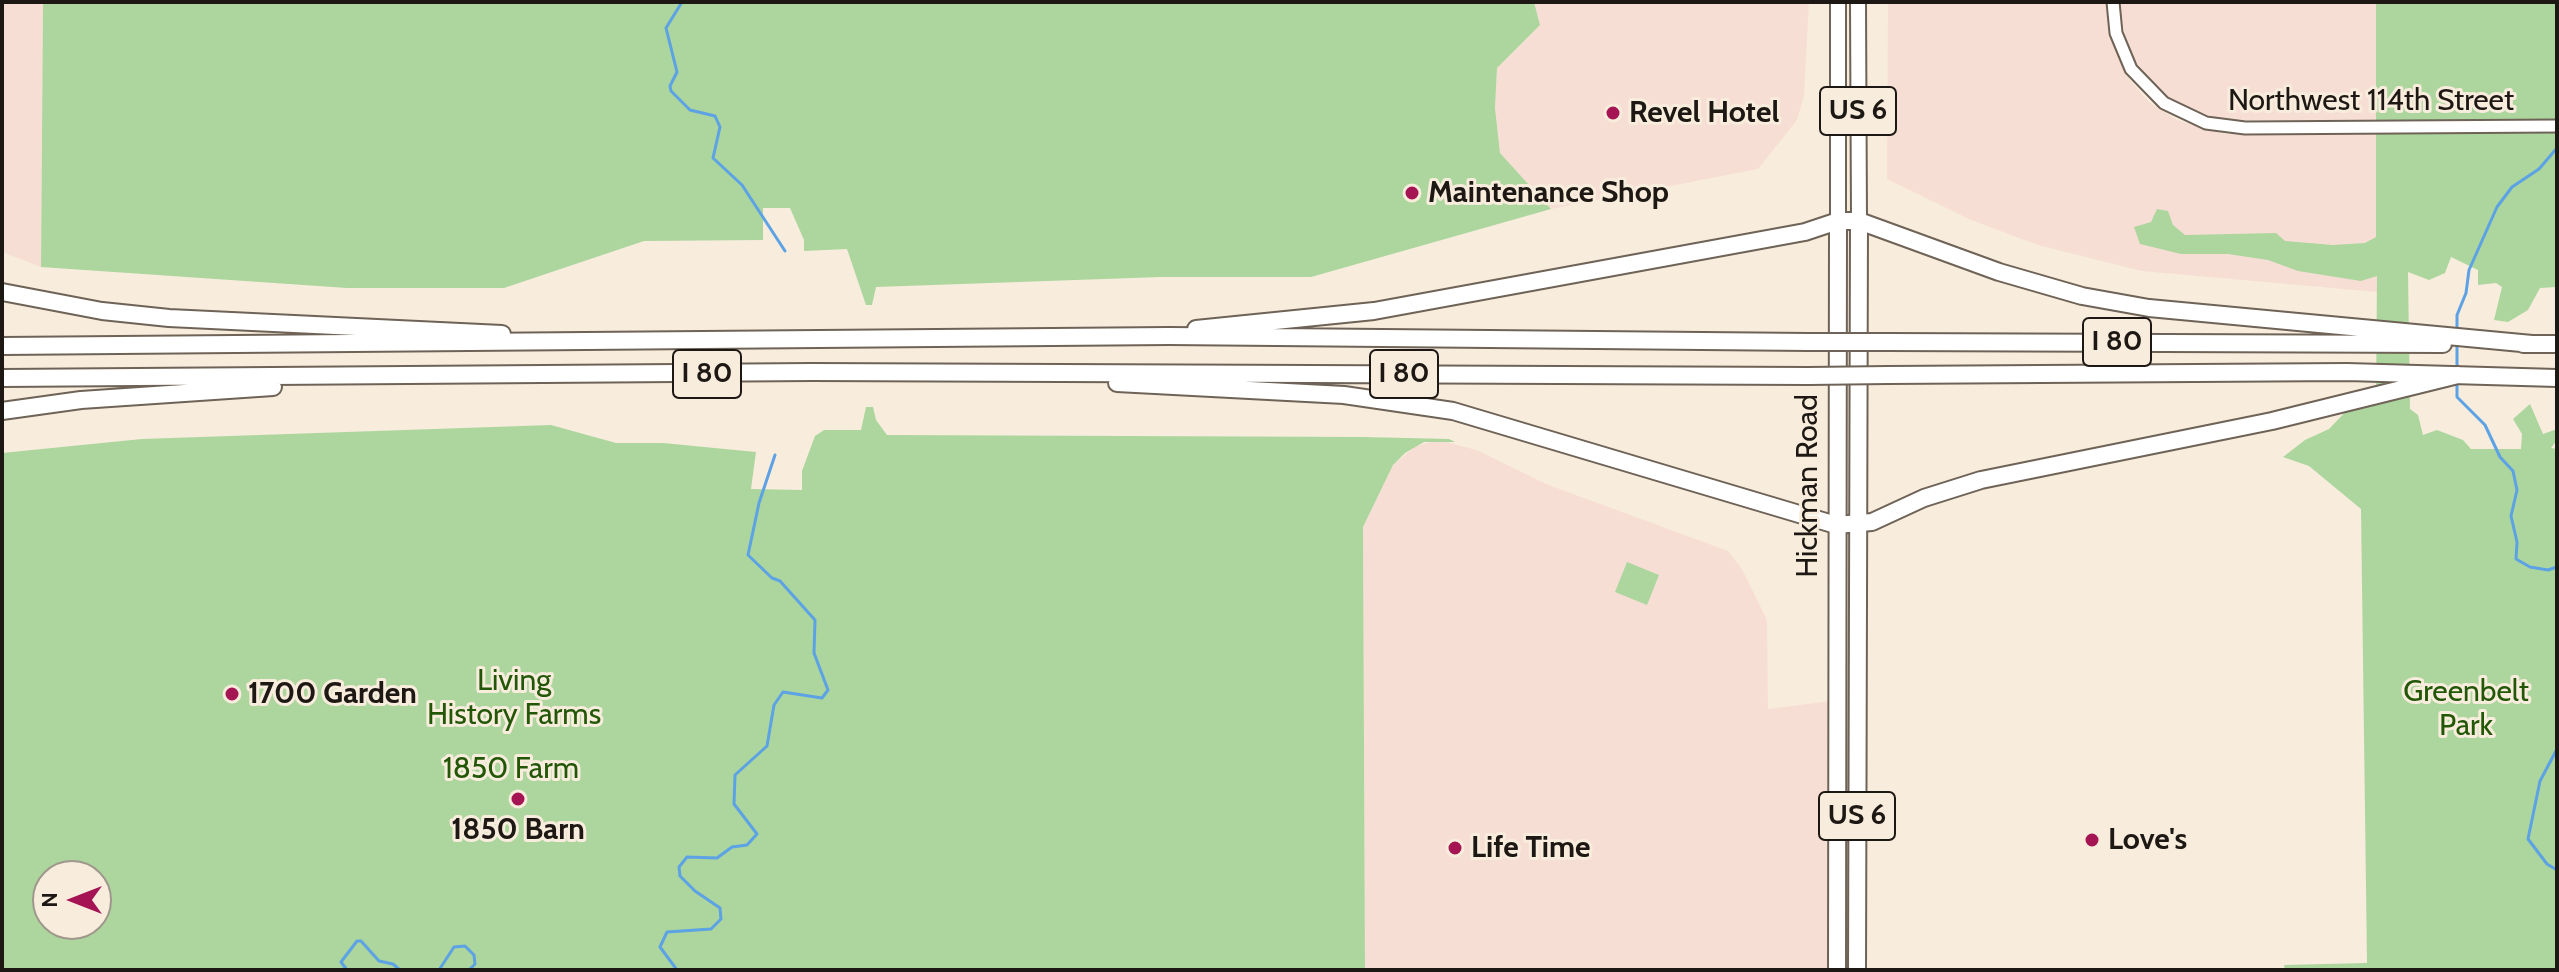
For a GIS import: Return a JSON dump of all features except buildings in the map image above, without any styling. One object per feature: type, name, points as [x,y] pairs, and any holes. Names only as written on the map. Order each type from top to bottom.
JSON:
[{"type":"highway","points":[[1169,336],[1208,326],[1374,311],[1805,232],[1838,221],[1859,221],[1999,272],[2082,296],[2149,308],[2532,344]]},
{"type":"highway","name":"Hickman Road","points":[[1837,970],[1838,221]]},
{"type":"highway","name":"Hickman Road","points":[[1857,970],[1859,221]]},
{"type":"highway","points":[[2,292],[102,311],[169,318],[465,329],[571,342]]},
{"type":"highway","name":"I 80","points":[[2,346],[1169,336],[2557,344]]},
{"type":"highway","name":"I 80","points":[[2,378],[1000,373],[1809,376],[2347,372],[2557,378]]},
{"type":"highway","points":[[1000,373],[1156,386],[1344,395],[1453,411],[1836,525],[1859,524],[1981,480],[2347,404],[2458,375]]},
{"type":"highway","points":[[2,411],[81,400],[414,376]]},
{"type":"main road","name":"Hickman Road","points":[[1838,2],[1838,221]]},
{"type":"main road","name":"Hickman Road","points":[[1858,2],[1859,221]]},
{"type":"street","name":"Northwest 114th Street","points":[[2113,2],[2116,33],[2131,69],[2164,103],[2199,121],[2245,128],[2557,126]]},
{"type":"shaded area","points":[[2,2],[43,2],[41,267],[2,252]]},
{"type":"shaded area","points":[[1534,2],[1809,2],[1804,96],[1797,120],[1758,169],[1551,209],[1500,153],[1495,108],[1497,68],[1539,25]]},
{"type":"shaded area","points":[[1888,2],[2106,2],[2110,38],[2128,78],[2149,102],[2177,120],[2226,134],[2377,134],[2377,292],[2142,271],[2038,245],[1971,220],[1887,179]]},
{"type":"shaded area","points":[[2120,2],[2376,2],[2377,120],[2223,120],[2179,105],[2159,91],[2132,57],[2121,20]]},
{"type":"shaded area","points":[[1438,440],[1477,450],[1546,484],[1728,551],[1742,569],[1767,620],[1768,709],[1838,700],[1837,970],[1365,970],[1363,527],[1393,465],[1416,446]]},
{"type":"green space","points":[[43,2],[1534,2],[1540,25],[1497,68],[1495,108],[1500,153],[1551,209],[1311,277],[1161,277],[876,287],[872,305],[866,305],[847,249],[804,251],[804,240],[790,208],[763,208],[763,240],[644,241],[504,288],[347,288],[41,267]]},
{"type":"green space","name":"Greenbelt Park","points":[[2376,2],[2557,2],[2557,287],[2540,288],[2528,310],[2508,322],[2494,320],[2502,287],[2496,283],[2478,285],[2478,270],[2451,257],[2445,273],[2429,280],[2408,272],[2410,409],[2418,415],[2423,435],[2437,430],[2463,440],[2471,449],[2521,449],[2522,434],[2513,419],[2530,404],[2543,434],[2557,429],[2557,440],[2551,448],[2557,449],[2557,970],[2285,970],[2284,965],[2367,963],[2361,509],[2309,466],[2283,457],[2305,440],[2329,429],[2354,403],[2376,404],[2377,276],[2361,281],[2298,271],[2268,260],[2228,254],[2181,254],[2140,244],[2134,227],[2151,222],[2157,209],[2168,211],[2173,225],[2185,235],[2276,233],[2285,241],[2333,245],[2365,243],[2376,237]]},
{"type":"green space","name":"Living History Farms","points":[[866,407],[873,407],[876,420],[887,435],[1363,437],[1449,439],[1455,442],[1424,442],[1405,453],[1393,465],[1363,527],[1365,970],[2,970],[2,453],[142,439],[551,425],[616,443],[663,443],[756,452],[751,489],[802,490],[802,471],[815,436],[824,430],[861,430]]},
{"type":"green space","points":[[1627,562],[1659,575],[1647,605],[1615,592]]},
{"type":"waterway","points":[[682,2],[666,28],[677,72],[670,86],[671,91],[690,110],[715,116],[720,127],[713,158],[742,185],[785,251]]},
{"type":"waterway","points":[[2457,330],[2457,315],[2466,293],[2469,270],[2497,207],[2512,187],[2539,169],[2557,148]]},
{"type":"waterway","points":[[2457,341],[2457,370]]},
{"type":"waterway","points":[[2457,381],[2457,397],[2485,425],[2500,457],[2513,471],[2517,490],[2511,516],[2517,542],[2516,559],[2530,567],[2548,570],[2557,567]]},
{"type":"waterway","points":[[677,970],[660,947],[667,932],[711,929],[721,919],[720,908],[695,891],[680,876],[679,867],[687,857],[717,858],[732,847],[747,845],[757,834],[734,804],[735,775],[767,746],[774,705],[783,692],[822,698],[828,690],[814,653],[815,620],[780,581],[772,578],[748,555],[759,503],[775,455]]},
{"type":"waterway","points":[[2557,749],[2540,781],[2528,839],[2547,864],[2557,870]]},
{"type":"waterway","points":[[347,970],[341,962],[357,941],[361,941],[379,961],[393,964],[400,970]]},
{"type":"waterway","points":[[439,970],[454,947],[465,946],[474,955],[475,964],[469,970]]},
{"type":"place","name":"Revel Hotel","points":[[1613,113]]},
{"type":"place","name":"Maintenance Shop","points":[[1412,193]]},
{"type":"place","name":"1700 Garden","points":[[232,694]]},
{"type":"place","name":"1850 Barn","points":[[518,799]]},
{"type":"place","name":"Love's","points":[[2092,840]]},
{"type":"place","name":"Life Time","points":[[1455,848]]},
{"type":"park label","name":"1850 Farm","points":[[511,769]]}]
